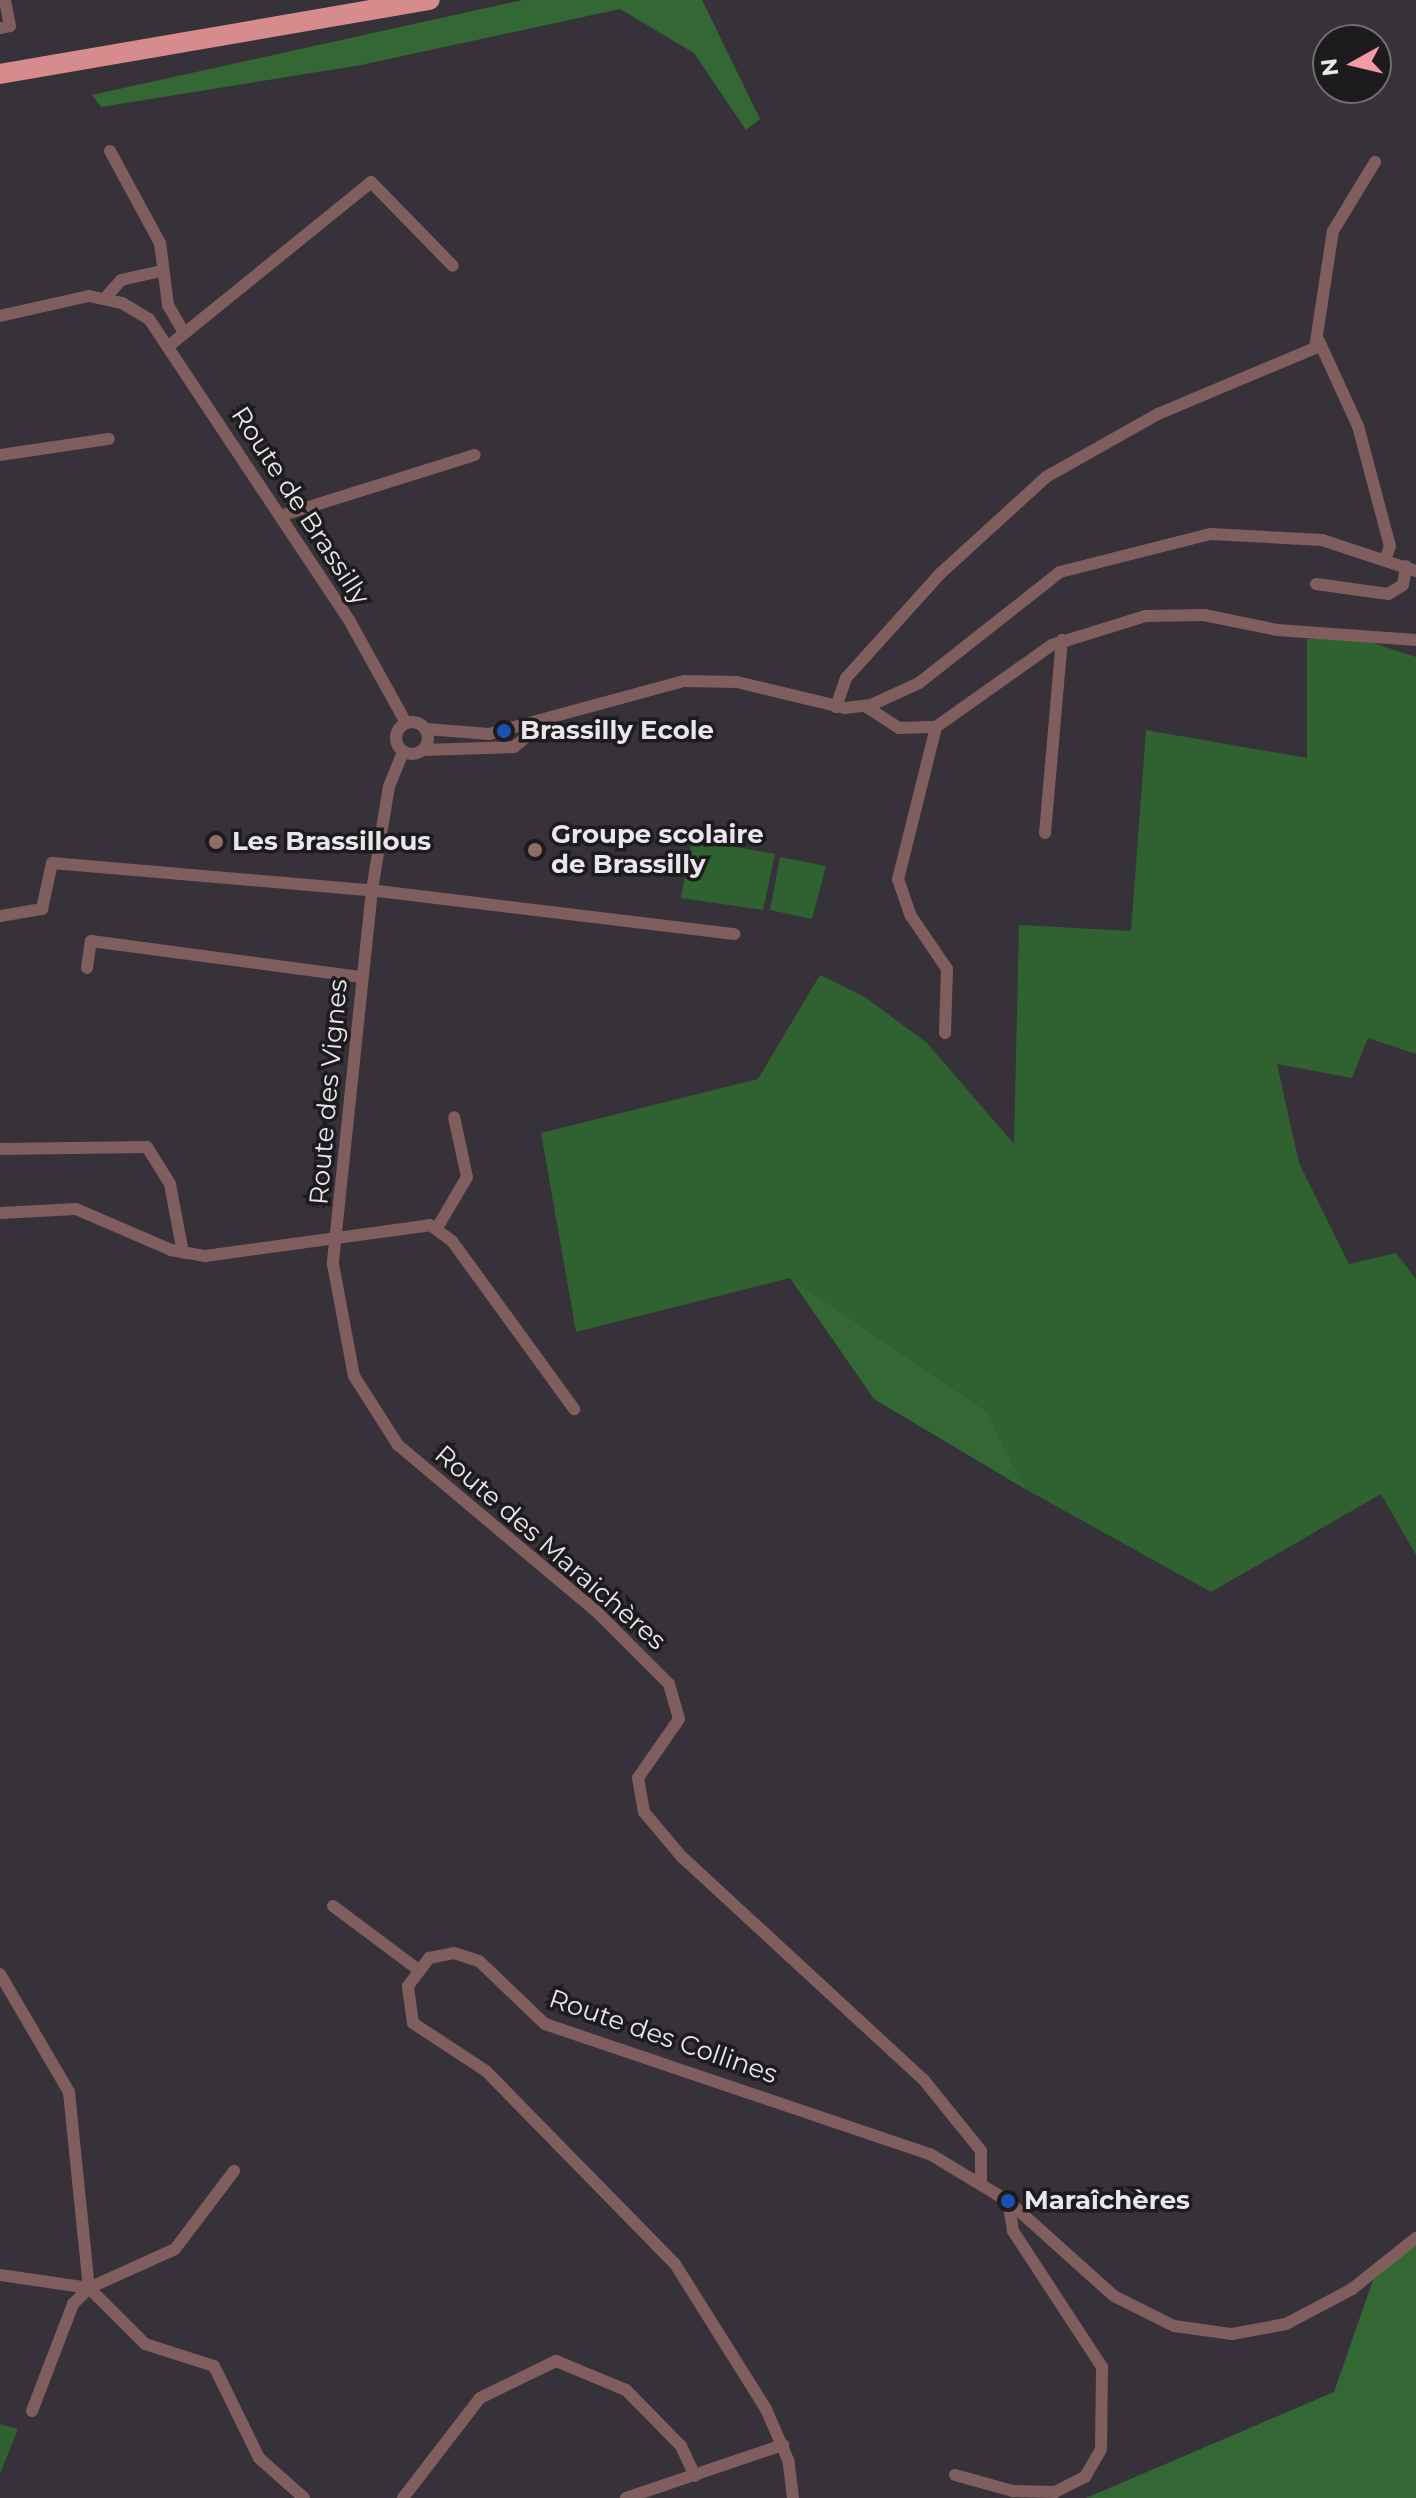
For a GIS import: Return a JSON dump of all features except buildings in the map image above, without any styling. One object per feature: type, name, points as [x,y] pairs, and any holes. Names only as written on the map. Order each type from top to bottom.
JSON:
[{"type":"highway","points":[[0,74],[430,0]]},
{"type":"street","points":[[5,0],[5,27]]},
{"type":"street","points":[[110,151],[160,243],[161,271],[184,333]]},
{"type":"street","points":[[1375,162],[1333,231],[1319,341],[1358,426],[1390,546],[1386,557]]},
{"type":"street","points":[[170,345],[371,182],[453,266]]},
{"type":"street","points":[[0,316],[74,297],[105,298],[135,276],[161,271]]},
{"type":"street","name":"Route de Brassilly","points":[[105,298],[149,319],[170,345],[280,516],[406,723]]},
{"type":"street","points":[[836,707],[846,678],[930,585],[1046,477],[1158,414],[1293,363],[1319,341]]},
{"type":"street","points":[[0,455],[109,439]]},
{"type":"street","points":[[280,516],[475,455]]},
{"type":"street","points":[[548,719],[514,747],[403,752],[396,735],[406,723],[426,729],[480,736],[697,680],[836,707],[865,706],[919,683],[1025,595],[1077,565],[1232,531],[1300,536],[1386,557],[1411,568],[1403,585],[1388,594],[1316,584]]},
{"type":"street","points":[[865,706],[888,724],[936,727],[1062,640],[1160,614],[1277,630],[1416,640]]},
{"type":"street","points":[[1045,833],[1062,640]]},
{"type":"street","points":[[936,727],[898,879],[911,916],[947,969],[945,1033]]},
{"type":"street","points":[[424,750],[426,729]]},
{"type":"street","name":"Route des Vignes","points":[[0,1213],[76,1209],[183,1253],[219,1255],[336,1237],[372,890],[389,786],[403,752]]},
{"type":"street","points":[[0,916],[42,909],[52,863],[372,890],[734,934]]},
{"type":"street","points":[[87,968],[91,941],[362,977]]},
{"type":"street","points":[[437,1228],[467,1177],[454,1117]]},
{"type":"street","points":[[0,1149],[147,1147],[170,1184],[183,1253]]},
{"type":"street","points":[[336,1237],[437,1228]]},
{"type":"street","points":[[437,1228],[574,1409]]},
{"type":"street","name":"Route des Maraichères","points":[[336,1237],[341,1335],[359,1388],[387,1433],[618,1631],[674,1691],[676,1729],[636,1785],[644,1812],[681,1856],[923,2079],[981,2151],[981,2184]]},
{"type":"street","points":[[333,1906],[416,1968],[407,1996],[418,2029],[486,2071],[675,2264],[783,2445],[793,2498]]},
{"type":"street","name":"Route des Collines","points":[[416,1968],[445,1953],[479,1961],[545,2024],[906,2144],[1008,2201],[1127,2304],[1174,2326],[1217,2334],[1303,2318],[1416,2238]]},
{"type":"street","points":[[0,1974],[69,2092],[89,2288]]},
{"type":"street","points":[[32,2411],[62,2323],[89,2288],[175,2249],[234,2171]]},
{"type":"street","points":[[955,2475],[1013,2491],[1055,2492],[1085,2477],[1101,2449],[1102,2367],[1013,2231],[1008,2201]]},
{"type":"street","points":[[0,2275],[89,2288],[145,2344],[214,2366],[259,2458],[304,2498]]},
{"type":"street","points":[[403,2498],[480,2398],[556,2361],[626,2390],[681,2446],[695,2476]]},
{"type":"street","points":[[626,2498],[783,2445]]},
{"type":"green space","points":[[523,0],[702,0],[760,119],[746,130],[694,53],[620,9],[361,65],[101,107],[92,95]]},
{"type":"green space","points":[[1307,639],[1361,639],[1416,657],[1416,1054],[1368,1038],[1352,1078],[1277,1064],[1299,1163],[1349,1264],[1396,1253],[1416,1279],[1416,1555],[1381,1494],[1211,1592],[1027,1490],[987,1411],[790,1278],[576,1332],[541,1133],[758,1079],[820,975],[865,997],[927,1043],[1014,1144],[1019,925],[1131,931],[1146,730],[1307,758]]},
{"type":"green space","points":[[692,839],[775,854],[763,910],[681,898]]},
{"type":"green space","points":[[780,857],[826,866],[812,919],[770,910]]},
{"type":"green space","points":[[790,1278],[987,1411],[1027,1490],[874,1399]]},
{"type":"green space","points":[[1416,2243],[1416,2498],[1086,2498],[1334,2392],[1373,2280]]},
{"type":"green space","points":[[0,2424],[18,2429],[0,2474]]},
{"type":"place","name":"Brassilly Ecole","points":[[504,731]]},
{"type":"place","name":"Les Brassillous","points":[[216,842]]},
{"type":"place","name":"Groupe scolaire de Brassilly","points":[[535,850]]},
{"type":"place","name":"Maraîchères","points":[[1008,2201]]}]
